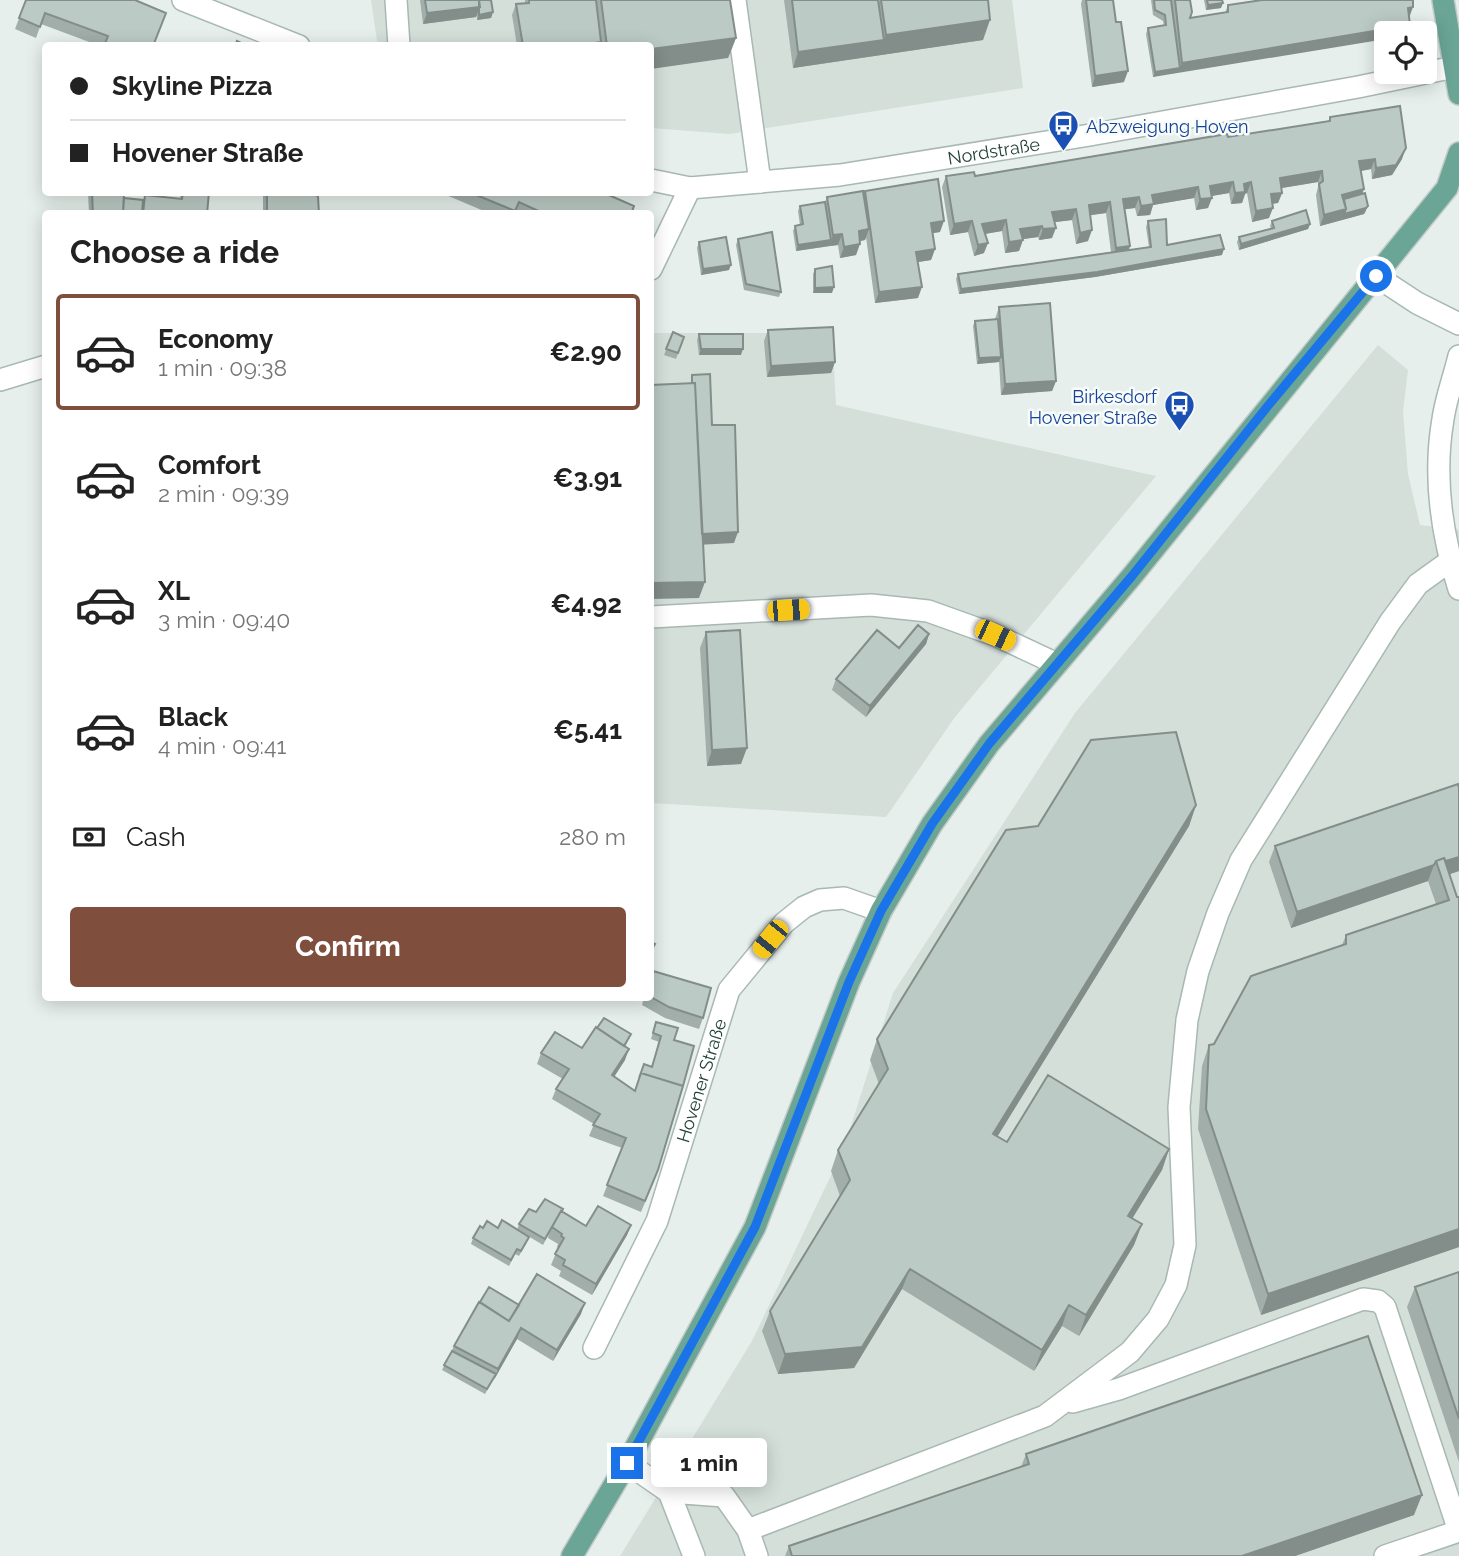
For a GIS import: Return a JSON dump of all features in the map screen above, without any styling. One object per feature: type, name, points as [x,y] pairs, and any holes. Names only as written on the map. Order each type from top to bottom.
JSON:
[{"type":"main road","points":[[1443,0],[1457,66],[1459,94]]},
{"type":"main road","points":[[572,1556],[627,1463],[755,1227],[849,982],[881,911],[932,824],[989,744],[1453,182],[1459,153]]},
{"type":"street","points":[[183,0],[289,42]]},
{"type":"street","points":[[396,0],[399,42]]},
{"type":"street","points":[[735,0],[760,182]]},
{"type":"street","name":"Nordstraße","points":[[654,181],[690,188],[840,175],[1090,135],[1457,66]]},
{"type":"street","points":[[654,264],[690,188]]},
{"type":"street","points":[[1376,276],[1417,303],[1459,324]]},
{"type":"street","points":[[1459,356],[1443,419],[1438,476],[1441,519],[1459,589]]},
{"type":"street","points":[[0,380],[42,367]]},
{"type":"street","points":[[748,1530],[1045,1416],[1130,1352],[1158,1320],[1176,1284],[1185,1245],[1179,1107],[1187,1020],[1198,971],[1218,913],[1241,860],[1390,622],[1418,584],[1450,561]]},
{"type":"street","points":[[654,617],[871,605],[928,611],[995,635],[1057,664]]},
{"type":"street","name":"Hovener Straße","points":[[594,1348],[657,1221],[729,990],[784,923],[804,907],[820,900],[844,898],[881,911]]},
{"type":"street","points":[[1059,1405],[1119,1389],[1363,1299],[1378,1301],[1385,1307],[1459,1531],[1385,1556]]},
{"type":"street","points":[[627,1463],[669,1492],[724,1496],[748,1530],[757,1556]]},
{"type":"street","points":[[669,1492],[694,1556]]},
{"type":"shaded area","points":[[371,0],[1012,0],[1023,88],[729,134],[654,128],[654,42],[377,41]]},
{"type":"shaded area","points":[[654,333],[832,333],[836,405],[1156,476],[955,717],[886,817],[654,803]]},
{"type":"shaded area","points":[[1378,345],[1408,370],[1403,411],[1408,474],[1420,525],[1459,530],[1459,1556],[620,1556],[752,1341],[844,1148],[893,993],[1075,713]]},
{"type":"building","points":[[26,0],[135,0],[166,13],[155,42],[106,42],[108,36],[45,13],[40,27],[19,18]]},
{"type":"building","points":[[425,0],[479,0],[480,7],[427,13]]},
{"type":"building","points":[[479,0],[491,0],[493,12],[479,15]]},
{"type":"building","points":[[529,0],[596,0],[601,42],[522,42],[516,4],[529,3]]},
{"type":"building","points":[[601,0],[730,0],[736,38],[654,49],[654,42],[606,42]]},
{"type":"building","points":[[792,0],[878,0],[884,40],[798,52]]},
{"type":"building","points":[[881,0],[988,0],[990,20],[886,35]]},
{"type":"building","points":[[1086,0],[1113,0],[1116,22],[1121,22],[1128,71],[1095,76]]},
{"type":"building","points":[[1154,0],[1171,0],[1180,68],[1155,72],[1148,28],[1166,25],[1165,15],[1155,10]]},
{"type":"building","points":[[1175,0],[1190,0],[1190,18],[1228,12],[1228,5],[1262,0],[1413,0],[1413,7],[1408,8],[1410,21],[1374,21],[1374,31],[1182,63]]},
{"type":"building","points":[[1207,0],[1222,0],[1223,3],[1208,5]]},
{"type":"building","points":[[1400,106],[1406,148],[1396,165],[1376,168],[1375,159],[1359,161],[1364,189],[1342,195],[1346,209],[1324,215],[1319,184],[1323,181],[1322,171],[1280,178],[1282,193],[1271,194],[1273,208],[1256,211],[1251,182],[1244,184],[1245,192],[1235,193],[1233,182],[1210,186],[1212,198],[1200,199],[1198,187],[1152,195],[1154,204],[1141,206],[1139,197],[1123,199],[1130,246],[1116,248],[1110,202],[1089,205],[1092,230],[1080,233],[1076,209],[1052,212],[1056,228],[1043,229],[1042,226],[1020,229],[1023,240],[1009,242],[1006,220],[982,224],[988,243],[978,245],[972,221],[954,224],[946,176],[974,172],[975,176],[1227,134],[1228,137],[1330,121],[1330,117]]},
{"type":"building","points":[[938,179],[944,221],[931,223],[935,249],[916,252],[922,287],[879,292],[865,191]]},
{"type":"building","points":[[863,191],[869,229],[859,231],[860,244],[844,247],[842,234],[833,235],[827,197]]},
{"type":"building","points":[[1365,193],[1368,206],[1366,208],[1344,214],[1344,199]]},
{"type":"building","points":[[92,196],[124,196],[123,210],[93,210]]},
{"type":"building","points":[[145,196],[182,199],[182,196],[209,196],[207,210],[143,210]]},
{"type":"building","points":[[267,196],[318,196],[319,210],[267,210]]},
{"type":"building","points":[[479,196],[611,196],[634,206],[632,210],[536,210],[519,202],[515,210]]},
{"type":"building","points":[[124,198],[143,200],[142,210],[123,210]]},
{"type":"building","points":[[825,202],[831,240],[798,245],[795,226],[803,224],[800,206]]},
{"type":"building","points":[[1306,210],[1310,224],[1241,244],[1239,237],[1274,228],[1272,221]]},
{"type":"building","points":[[1166,219],[1167,245],[1220,235],[1224,249],[1097,272],[961,289],[958,274],[1151,247],[1148,221]]},
{"type":"building","points":[[772,232],[781,292],[746,284],[738,239]]},
{"type":"building","points":[[726,237],[731,265],[703,269],[699,242]]},
{"type":"building","points":[[832,266],[834,287],[815,288],[815,269]]},
{"type":"building","points":[[1050,303],[1056,381],[1005,384],[999,307]]},
{"type":"building","points":[[998,319],[1001,357],[979,358],[975,321]]},
{"type":"building","points":[[833,327],[835,362],[771,366],[768,330]]},
{"type":"building","points":[[673,332],[684,337],[678,353],[666,349]]},
{"type":"building","points":[[699,334],[743,334],[743,349],[701,349]]},
{"type":"building","points":[[710,374],[712,425],[735,425],[738,532],[702,534],[695,383],[692,383],[692,375]]},
{"type":"building","points":[[695,383],[705,582],[654,583],[654,385]]},
{"type":"building","points":[[918,625],[929,634],[870,706],[836,679],[877,630],[899,648]]},
{"type":"building","points":[[740,630],[747,748],[712,750],[706,632]]},
{"type":"building","points":[[1176,732],[1196,805],[993,1134],[1007,1142],[1048,1075],[1169,1149],[1128,1216],[1142,1224],[1086,1315],[1069,1305],[1042,1350],[910,1269],[862,1347],[785,1354],[770,1311],[850,1180],[838,1150],[888,1069],[877,1039],[1006,830],[1038,826],[1091,740]]},
{"type":"building","points":[[1458,784],[1459,857],[1446,861],[1444,858],[1436,861],[1434,865],[1297,912],[1275,846]]},
{"type":"building","points":[[1444,858],[1459,897],[1459,1229],[1268,1294],[1206,1109],[1209,1045],[1214,1044],[1251,976],[1346,944],[1346,935],[1449,900],[1436,861]]},
{"type":"building","points":[[654,971],[711,988],[703,1018],[669,1007],[654,999]]},
{"type":"building","points":[[604,1018],[631,1034],[624,1046],[597,1028]]},
{"type":"building","points":[[656,1022],[678,1028],[674,1040],[694,1046],[683,1086],[641,1073],[639,1078],[644,1064],[652,1067],[661,1036],[653,1033]]},
{"type":"building","points":[[596,1027],[629,1049],[612,1075],[635,1091],[641,1073],[683,1086],[658,1170],[645,1201],[607,1185],[626,1138],[593,1125],[600,1114],[556,1089],[569,1069],[541,1053],[555,1032],[582,1048]]},
{"type":"building","points":[[545,1199],[563,1209],[545,1239],[519,1224],[529,1209],[536,1212]]},
{"type":"building","points":[[598,1206],[631,1225],[596,1284],[563,1265],[565,1260],[555,1254],[564,1238],[552,1227],[561,1211],[586,1226]]},
{"type":"building","points":[[502,1220],[529,1237],[521,1251],[517,1249],[511,1260],[473,1238],[480,1226],[483,1228],[487,1221],[498,1228]]},
{"type":"building","points":[[1459,1272],[1459,1419],[1415,1287]]},
{"type":"building","points":[[537,1274],[585,1303],[557,1350],[521,1328],[498,1369],[454,1346],[479,1302],[509,1321]]},
{"type":"building","points":[[489,1287],[519,1305],[509,1321],[480,1302]]},
{"type":"building","points":[[1368,1336],[1422,1495],[1242,1556],[792,1556],[789,1546],[1029,1464],[1026,1454]]},
{"type":"building","points":[[452,1351],[496,1374],[487,1389],[444,1365]]},
{"type":"place","name":"Abzweigung Hoven","points":[[1063,153]]},
{"type":"place","name":"Birkesdorf Hovener Straße","points":[[1180,433]]},
{"type":"route","points":[[627,1463],[755,1227],[849,982],[881,911],[932,824],[989,744],[1132,576],[1376,276]]}]
